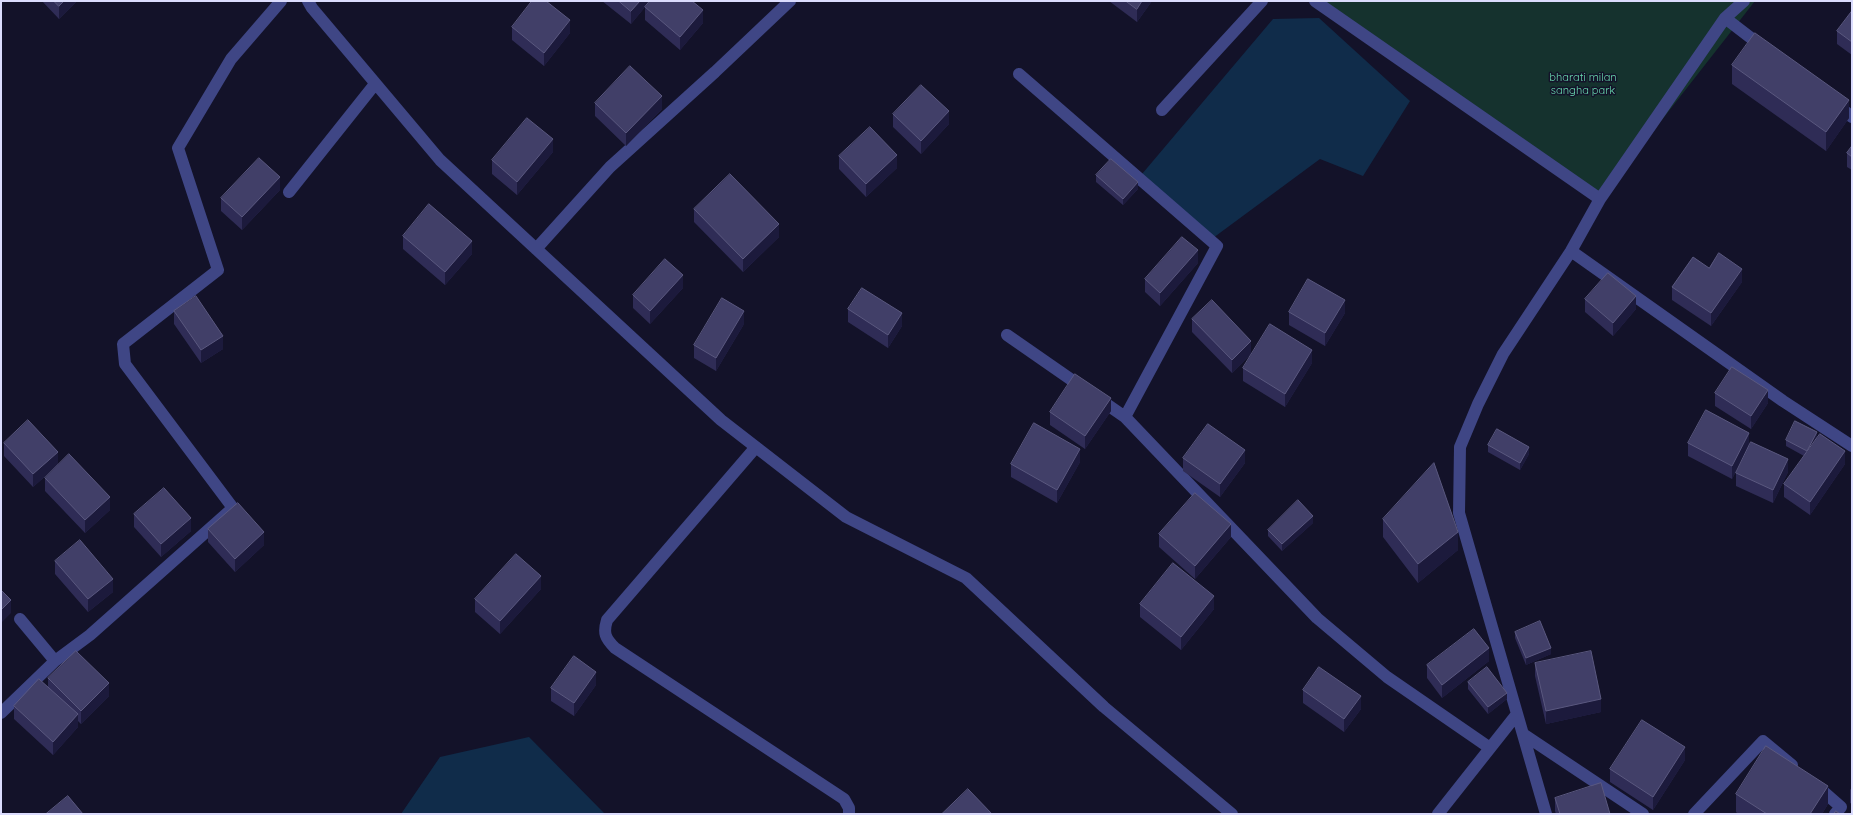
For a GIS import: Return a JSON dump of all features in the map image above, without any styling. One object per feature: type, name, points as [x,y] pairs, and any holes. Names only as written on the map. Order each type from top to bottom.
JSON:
[{"type":"street","points":[[1,713],[55,661],[90,634],[233,508],[124,364],[123,344],[218,270],[178,148],[232,59],[281,1]]},
{"type":"street","points":[[308,1],[312,8],[375,84],[440,160],[721,420],[846,517],[966,578],[1104,707],[1232,814]]},
{"type":"street","points":[[536,249],[610,167],[790,1]]},
{"type":"street","points":[[1162,110],[1262,1]]},
{"type":"street","points":[[1315,1],[1600,199]]},
{"type":"street","points":[[1546,814],[1459,513],[1460,447],[1478,404],[1503,354],[1571,251],[1600,199],[1726,18],[1744,1]]},
{"type":"street","points":[[1726,18],[1774,56]]},
{"type":"street","points":[[1019,74],[1217,246],[1125,417]]},
{"type":"street","points":[[289,192],[375,84]]},
{"type":"street","points":[[1828,98],[1852,117]]},
{"type":"street","points":[[1571,251],[1783,401],[1852,446]]},
{"type":"street","points":[[1007,335],[1125,417],[1317,618],[1387,677],[1490,748]]},
{"type":"street","points":[[756,447],[607,620],[603,632],[607,640],[615,648],[844,800],[849,808],[849,814]]},
{"type":"street","points":[[20,619],[55,661]]},
{"type":"street","points":[[1438,814],[1517,714]]},
{"type":"street","points":[[1523,734],[1643,814]]},
{"type":"street","points":[[1694,814],[1763,741],[1802,774],[1842,812]]},
{"type":"green space","name":"bharati milan sangha park","points":[[1315,1],[1755,1],[1600,199]]},
{"type":"water","points":[[1319,18],[1410,101],[1363,176],[1320,159],[1213,238],[1142,174],[1273,19]]},
{"type":"water","points":[[529,737],[605,814],[401,814],[440,757]]},
{"type":"building","points":[[54,1],[64,1],[59,6]]},
{"type":"building","points":[[532,1],[546,1],[570,20],[544,53],[512,27]]},
{"type":"building","points":[[619,1],[640,1],[631,11]]},
{"type":"building","points":[[650,1],[692,1],[703,10],[680,37],[645,7]]},
{"type":"building","points":[[1126,1],[1142,1],[1137,9]]},
{"type":"building","points":[[1852,11],[1852,42],[1837,31]]},
{"type":"building","points":[[1755,33],[1849,100],[1826,132],[1732,65]]},
{"type":"building","points":[[630,66],[662,96],[626,133],[595,103]]},
{"type":"building","points":[[921,85],[949,111],[921,141],[893,114]]},
{"type":"building","points":[[527,118],[553,139],[517,182],[492,160]]},
{"type":"building","points":[[870,127],[897,155],[866,184],[839,156]]},
{"type":"building","points":[[1852,146],[1852,157],[1847,153]]},
{"type":"building","points":[[259,158],[280,177],[242,217],[221,198]]},
{"type":"building","points":[[1111,159],[1138,182],[1123,199],[1096,175]]},
{"type":"building","points":[[730,174],[779,224],[743,259],[694,209]]},
{"type":"building","points":[[429,204],[472,241],[445,272],[403,236]]},
{"type":"building","points":[[1182,237],[1198,250],[1160,293],[1145,279]]},
{"type":"building","points":[[1719,253],[1742,269],[1711,313],[1672,287],[1693,257],[1709,268]]},
{"type":"building","points":[[665,259],[683,275],[650,311],[633,295]]},
{"type":"building","points":[[1608,273],[1636,296],[1613,323],[1585,299]]},
{"type":"building","points":[[1308,279],[1345,300],[1325,333],[1289,312]]},
{"type":"building","points":[[862,288],[902,313],[888,335],[848,309]]},
{"type":"building","points":[[196,296],[223,336],[201,350],[174,311]]},
{"type":"building","points":[[722,298],[744,311],[716,358],[694,345]]},
{"type":"building","points":[[1212,300],[1251,341],[1232,360],[1192,319]]},
{"type":"building","points":[[1270,324],[1312,350],[1285,394],[1243,368]]},
{"type":"building","points":[[1732,367],[1768,390],[1751,416],[1715,393]]},
{"type":"building","points":[[1075,374],[1111,398],[1085,436],[1050,412]]},
{"type":"building","points":[[1706,410],[1749,433],[1732,466],[1688,443]]},
{"type":"building","points":[[28,420],[58,452],[33,474],[4,443]]},
{"type":"building","points":[[1795,421],[1817,432],[1807,451],[1786,440]]},
{"type":"building","points":[[1034,423],[1080,449],[1057,490],[1011,464]]},
{"type":"building","points":[[1208,424],[1245,450],[1220,484],[1183,458]]},
{"type":"building","points":[[1497,429],[1529,447],[1520,463],[1488,445]]},
{"type":"building","points":[[1820,434],[1845,451],[1810,502],[1784,484]]},
{"type":"building","points":[[1751,442],[1788,459],[1773,490],[1736,473]]},
{"type":"building","points":[[69,454],[110,497],[85,520],[45,478]]},
{"type":"building","points":[[1434,463],[1458,532],[1418,564],[1383,519]]},
{"type":"building","points":[[164,488],[191,518],[161,544],[134,514]]},
{"type":"building","points":[[1195,493],[1231,524],[1195,566],[1159,534]]},
{"type":"building","points":[[1298,500],[1313,516],[1282,544],[1268,530]]},
{"type":"building","points":[[238,503],[264,532],[235,559],[208,529]]},
{"type":"building","points":[[80,540],[113,579],[88,599],[55,561]]},
{"type":"building","points":[[516,554],[541,576],[500,621],[475,599]]},
{"type":"building","points":[[1173,563],[1214,596],[1181,637],[1140,604]]},
{"type":"building","points":[[1,590],[11,600],[1,610]]},
{"type":"building","points":[[1540,621],[1551,648],[1526,658],[1515,632]]},
{"type":"building","points":[[1474,629],[1489,648],[1442,685],[1427,665]]},
{"type":"building","points":[[76,651],[109,683],[81,711],[48,678]]},
{"type":"building","points":[[1591,651],[1601,699],[1546,711],[1535,663]]},
{"type":"building","points":[[574,656],[596,672],[574,703],[551,688]]},
{"type":"building","points":[[1319,667],[1361,696],[1344,719],[1303,690]]},
{"type":"building","points":[[1487,667],[1507,693],[1488,707],[1468,682]]},
{"type":"building","points":[[39,679],[78,714],[53,742],[14,706]]},
{"type":"building","points":[[1642,720],[1685,747],[1653,797],[1610,769]]},
{"type":"building","points":[[1766,746],[1828,786],[1810,814],[1767,814],[1736,794]]},
{"type":"building","points":[[1601,783],[1610,814],[1560,814],[1555,798]]},
{"type":"building","points":[[968,789],[992,814],[942,814]]},
{"type":"building","points":[[68,796],[83,814],[46,814]]}]
